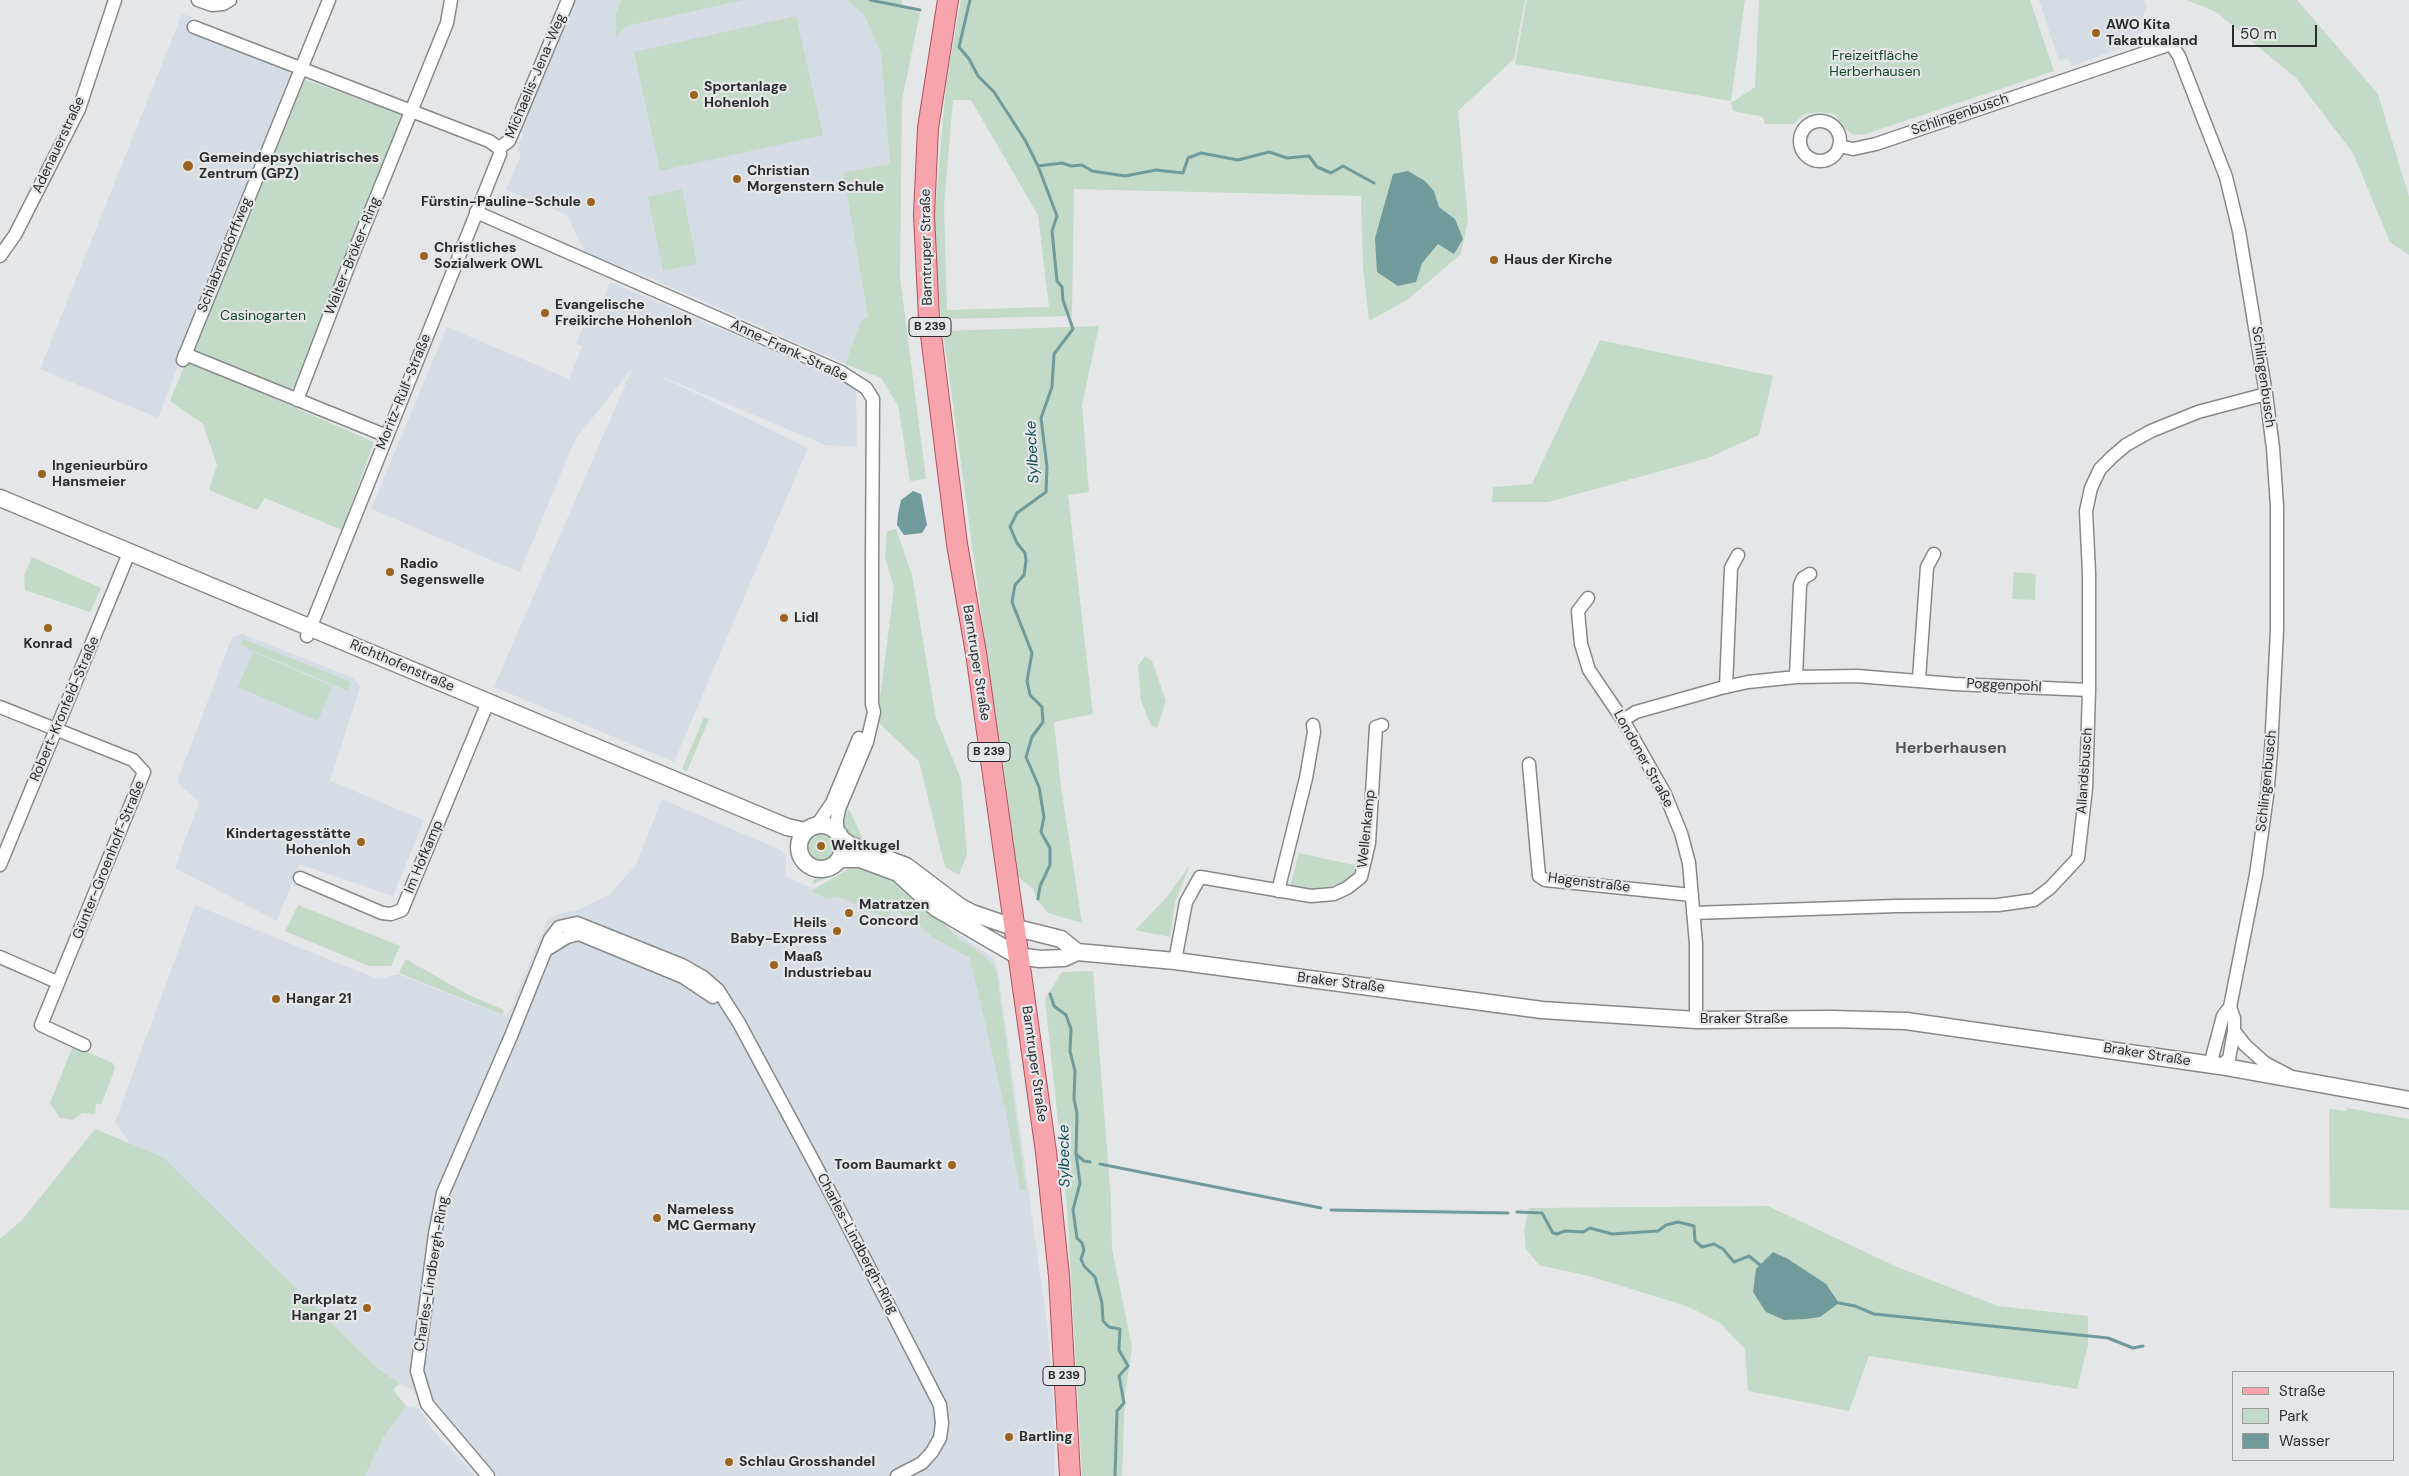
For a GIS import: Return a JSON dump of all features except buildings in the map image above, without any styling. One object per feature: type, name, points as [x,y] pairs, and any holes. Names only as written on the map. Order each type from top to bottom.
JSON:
[{"type":"main road","name":"Barntruper Straße","points":[[948,0],[928,128],[924,215],[929,319],[957,544],[976,653],[1046,1152],[1055,1238],[1070,1476]]},
{"type":"street","name":"Adenauerstraße","points":[[0,256],[15,235],[79,109],[115,0]]},
{"type":"street","points":[[198,0],[212,5],[230,0]]},
{"type":"street","points":[[302,68],[329,0]]},
{"type":"street","name":"Walter-Bröker-Ring","points":[[297,400],[350,262],[447,23],[451,0]]},
{"type":"street","name":"Michaelis-Jena-Weg","points":[[499,148],[509,142],[568,0]]},
{"type":"street","points":[[194,26],[411,113],[488,141],[499,148]]},
{"type":"street","name":"Schlingenbusch","points":[[1839,146],[1853,149],[1876,144],[2171,44],[2178,56],[2226,177],[2245,259],[2273,448],[2278,580],[2272,751],[2256,875],[2230,1007],[2223,1016],[2215,1066]]},
{"type":"street","name":"Schlabrendorffweg","points":[[297,400],[184,357],[220,264],[302,68]]},
{"type":"street","name":"Moritz-Rülf-Straße","points":[[309,632],[500,154],[499,148]]},
{"type":"street","name":"Anne-Frank-Straße","points":[[476,212],[841,372],[866,388],[873,399],[872,704],[874,712],[872,724],[860,758],[839,809],[837,819],[840,836]]},
{"type":"street","name":"Allandsbusch","points":[[1693,913],[1896,906],[1998,905],[2034,900],[2050,888],[2078,858],[2088,756],[2089,573],[2086,511],[2091,488],[2100,469],[2126,445],[2151,431],[2198,412],[2266,394]]},
{"type":"street","points":[[297,400],[386,436]]},
{"type":"street","name":"Richthofenstraße","points":[[0,498],[128,557]]},
{"type":"street","name":"Richthofenstraße","points":[[0,508],[128,557],[487,706],[787,827],[807,833]]},
{"type":"street","points":[[1919,679],[1927,567],[1934,554]]},
{"type":"street","points":[[1726,687],[1731,568],[1738,555]]},
{"type":"street","name":"Robert-Kronfeld-Straße","points":[[0,866],[128,557]]},
{"type":"street","points":[[1796,676],[1800,585],[1803,578],[1810,574]]},
{"type":"street","name":"Londoner Straße","points":[[1588,598],[1578,611],[1584,656],[1593,679],[1623,720],[1655,775],[1673,812],[1689,863],[1696,944],[1696,1020]]},
{"type":"street","name":"Poggenpohl","points":[[1623,720],[1636,712],[1726,687],[1772,678],[1796,676],[1857,676],[1919,679],[1954,684],[2089,690]]},
{"type":"street","name":"Anne-Frank-Straße","points":[[807,833],[834,799],[861,735],[868,709],[872,704]]},
{"type":"street","points":[[0,706],[57,730]]},
{"type":"street","name":"Im Hofkamp","points":[[300,878],[382,913],[391,914],[402,910],[487,706]]},
{"type":"street","points":[[1278,891],[1306,778],[1314,732],[1313,724]]},
{"type":"street","name":"Wellenkamp","points":[[1175,961],[1186,902],[1200,877],[1311,896],[1334,894],[1347,888],[1361,877],[1369,843],[1376,727],[1382,725]]},
{"type":"street","name":"Günter-Groenhoff-Straße","points":[[57,730],[133,760],[144,772],[41,1025],[84,1045]]},
{"type":"street","name":"Hagenstraße","points":[[1529,764],[1539,876],[1545,880],[1692,895]]},
{"type":"street","points":[[840,836],[844,847],[840,859],[829,868],[811,867],[800,855],[807,833],[830,826],[850,845],[906,866],[959,906],[972,913],[1013,927]]},
{"type":"street","points":[[0,830],[12,835]]},
{"type":"street","points":[[840,859],[860,858],[898,873],[936,908],[1018,956]]},
{"type":"street","name":"Braker Straße","points":[[1013,927],[1061,939],[1077,952]]},
{"type":"street","name":"Charles-Lindbergh-Ring","points":[[488,1476],[427,1404],[417,1371],[435,1234],[443,1193],[546,950],[559,940],[573,935],[591,938],[683,977],[726,1005],[739,1023],[817,1168],[940,1405],[942,1424],[940,1438],[932,1452],[922,1463],[897,1476]]},
{"type":"street","name":"Braker Straße","points":[[1018,956],[1040,959],[1064,958],[1077,952],[1175,961],[1542,1010],[1696,1020],[1831,1019],[1906,1021],[2215,1066],[2409,1100]]},
{"type":"street","points":[[0,957],[58,982]]},
{"type":"street","points":[[2215,1066],[2229,1058],[2234,1031],[2234,1018],[2230,1007]]},
{"type":"street","points":[[2234,1031],[2245,1045],[2265,1063],[2300,1080]]},
{"type":"shaded area","name":"Christian Morgenstern Schule","points":[[572,0],[621,0],[616,13],[617,36],[627,26],[744,0],[847,0],[864,15],[881,54],[890,165],[843,174],[868,317],[862,319],[845,364],[660,282],[585,253],[567,215],[506,190],[521,155],[517,149],[523,133],[521,132]]},
{"type":"shaded area","name":"AWO Kita Takatukaland","points":[[2039,0],[2144,0],[2147,5],[2142,18],[2147,31],[2136,34],[2135,40],[2124,44],[2121,48],[2072,66],[2068,58],[2059,61]]},
{"type":"shaded area","name":"Gemeindepsychiatrisches Zentrum (GPZ)","points":[[182,14],[192,17],[188,27],[288,66],[291,72],[158,418],[40,369]]},
{"type":"shaded area","points":[[610,282],[856,386],[857,447],[825,445],[649,371],[808,448],[674,762],[494,687],[633,367],[575,440],[520,572],[371,509],[447,327],[569,379],[582,346],[576,344],[588,314],[597,317]]},
{"type":"shaded area","points":[[242,634],[353,678],[360,687],[330,781],[424,820],[393,896],[299,864],[277,921],[175,868],[199,802],[177,782],[232,637]]},
{"type":"shaded area","points":[[662,799],[783,852],[786,857],[786,877],[814,889],[852,867],[866,871],[994,959],[998,972],[1048,1331],[1053,1394],[1055,1476],[497,1476],[437,1406],[378,1369],[163,1157],[131,1145],[115,1122],[195,905],[378,979],[398,974],[507,1017],[547,921],[561,913],[578,910],[610,894],[636,865]]},
{"type":"shaded area","points":[[406,1406],[419,1408],[432,1429],[475,1476],[365,1476],[383,1438]]},
{"type":"green space","points":[[621,0],[744,0],[627,26],[616,37],[616,13]]},
{"type":"green space","points":[[847,0],[902,0],[902,7],[920,13],[902,100],[900,277],[926,479],[910,481],[898,406],[881,378],[845,364],[862,319],[868,317],[843,173],[890,164],[881,54],[864,15]]},
{"type":"green space","points":[[961,0],[1525,0],[1514,59],[1458,111],[1468,220],[1461,254],[1407,300],[1369,321],[1363,267],[1361,196],[1074,189],[1072,316],[941,319],[934,224],[946,84]],"holes":[[[953,100],[971,100],[1038,215],[1049,307],[947,310],[944,206]],[[1393,174],[1434,191],[1439,207],[1455,219],[1422,263]]]},
{"type":"green space","points":[[1527,0],[1745,0],[1731,101],[1515,64]]},
{"type":"green space","name":"Freizeitfläche Herberhausen","points":[[1759,0],[2030,0],[2054,71],[1866,134],[1854,135],[1842,126],[1835,114],[1819,112],[1805,114],[1793,124],[1765,124],[1763,117],[1733,111],[1731,103],[1755,87]]},
{"type":"green space","points":[[2187,0],[2297,0],[2378,94],[2409,197],[2409,255],[2390,242],[2353,153],[2296,78],[2216,12]]},
{"type":"green space","points":[[796,16],[823,135],[660,171],[634,52]]},
{"type":"green space","name":"Casinogarten","points":[[306,80],[403,115],[295,386],[289,390],[189,352],[300,83]]},
{"type":"green space","points":[[682,189],[697,264],[663,271],[648,197]]},
{"type":"green space","points":[[1099,326],[1082,405],[1089,492],[1068,495],[1093,714],[1054,722],[1061,787],[1082,923],[1048,913],[1037,900],[1033,889],[1017,876],[943,331]]},
{"type":"green space","points":[[1600,340],[1773,376],[1759,435],[1708,458],[1548,502],[1492,502],[1493,487],[1532,484]]},
{"type":"green space","points":[[190,362],[374,442],[342,530],[265,498],[257,510],[209,490],[217,465],[203,424],[170,401],[184,367]]},
{"type":"green space","points":[[896,529],[912,575],[936,718],[961,779],[967,854],[959,875],[945,867],[919,761],[877,721],[894,588],[885,556],[887,531]]},
{"type":"green space","points":[[32,557],[101,588],[90,612],[25,590],[24,576]]},
{"type":"green space","points":[[2014,572],[2036,574],[2035,600],[2012,599]]},
{"type":"green space","points":[[243,639],[351,682],[348,691],[240,645]]},
{"type":"green space","points":[[253,652],[332,686],[318,721],[238,687]]},
{"type":"green space","points":[[1145,656],[1152,661],[1166,701],[1157,728],[1151,725],[1141,701],[1138,666]]},
{"type":"green space","points":[[704,717],[709,719],[687,771],[682,769]]},
{"type":"green space","points":[[843,808],[850,811],[862,837],[859,844],[847,838],[843,830],[841,822]]},
{"type":"green space","points":[[822,832],[832,836],[836,846],[832,856],[822,860],[812,856],[808,846],[812,836]]},
{"type":"green space","points":[[1299,853],[1358,866],[1345,884],[1311,890],[1290,886]]},
{"type":"green space","points":[[845,862],[847,865],[834,874],[814,884],[812,882],[819,876],[836,870]]},
{"type":"green space","points":[[862,862],[893,874],[959,939],[983,955],[996,969],[1026,1190],[1020,1190],[1006,1113],[970,958],[934,938],[911,918],[892,909],[888,919],[837,896],[828,899],[812,892],[849,869],[859,869]]},
{"type":"green space","points":[[1190,865],[1175,902],[1170,937],[1135,930],[1166,898]]},
{"type":"green space","points":[[298,905],[400,946],[391,966],[369,966],[285,931]]},
{"type":"green space","points":[[406,959],[469,995],[504,1010],[503,1015],[399,973]]},
{"type":"green space","points":[[1093,971],[1111,1200],[1112,1249],[1132,1347],[1125,1395],[1122,1476],[1082,1476],[1067,1207],[1045,999],[1062,972]]},
{"type":"green space","points":[[73,1046],[113,1063],[115,1069],[101,1105],[96,1103],[95,1114],[82,1113],[73,1120],[60,1118],[50,1103]]},
{"type":"green space","points":[[2347,1108],[2409,1119],[2409,1210],[2330,1208],[2329,1109],[2347,1111]]},
{"type":"green space","points":[[95,1129],[163,1157],[378,1369],[400,1383],[393,1390],[406,1406],[383,1438],[365,1476],[0,1476],[0,1239],[22,1220]]},
{"type":"green space","points":[[1768,1206],[1897,1267],[1998,1306],[2088,1316],[2088,1346],[2077,1389],[1869,1356],[1849,1411],[1748,1391],[1745,1349],[1720,1323],[1689,1307],[1589,1276],[1539,1265],[1526,1249],[1524,1230],[1529,1208]]},
{"type":"water","points":[[1408,171],[1425,181],[1434,191],[1439,207],[1455,219],[1463,239],[1454,254],[1438,244],[1422,263],[1416,282],[1398,286],[1377,272],[1375,238],[1393,174]]},
{"type":"water","points":[[913,491],[921,494],[927,525],[922,533],[904,535],[897,525],[898,514],[901,500]]},
{"type":"water","points":[[1773,1252],[1788,1259],[1826,1284],[1839,1303],[1820,1317],[1806,1319],[1784,1320],[1766,1312],[1753,1292],[1756,1269]]},
{"type":"waterway","points":[[870,0],[920,10]]},
{"type":"waterway","name":"Sylbecke","points":[[970,0],[959,47],[969,59],[978,76],[994,92],[1025,140],[1038,166],[1057,216],[1052,231],[1057,281],[1062,287],[1063,300],[1073,329],[1054,354],[1052,387],[1041,418],[1047,467],[1046,492],[1017,513],[1010,527],[1017,543],[1025,553],[1026,561],[1024,575],[1015,585],[1012,602],[1032,653],[1027,681],[1030,695],[1042,707],[1043,722],[1032,737],[1026,757],[1039,787],[1044,817],[1041,832],[1050,848],[1050,865],[1040,886],[1038,899]]},
{"type":"waterway","points":[[1038,166],[1062,163],[1071,166],[1082,165],[1092,171],[1125,176],[1156,170],[1183,173],[1188,158],[1201,153],[1238,160],[1269,152],[1287,158],[1309,156],[1317,167],[1331,173],[1343,166],[1374,183]]},
{"type":"waterway","name":"Sylbecke","points":[[1050,994],[1054,1006],[1066,1015],[1071,1029],[1070,1051],[1075,1071],[1074,1099],[1077,1113],[1076,1154],[1080,1183],[1073,1210],[1077,1238],[1082,1243],[1084,1250],[1081,1259],[1084,1266],[1095,1277],[1102,1303],[1103,1321],[1109,1327],[1120,1329],[1119,1350],[1128,1366],[1119,1376],[1124,1403],[1117,1411],[1115,1476]]},
{"type":"waterway","points":[[1076,1154],[1084,1161],[1090,1162]]},
{"type":"waterway","points":[[1100,1164],[1321,1208]]},
{"type":"waterway","points":[[1331,1210],[1508,1213]]},
{"type":"waterway","points":[[1517,1212],[1542,1213],[1553,1233],[1557,1234],[1565,1231],[1583,1232],[1590,1228],[1612,1234],[1658,1231],[1666,1225],[1678,1222],[1694,1226],[1695,1241],[1702,1247],[1714,1244],[1723,1249],[1734,1262],[1749,1256],[1760,1265]]},
{"type":"waterway","points":[[1839,1303],[1855,1306],[1874,1314],[2108,1338],[2133,1348],[2143,1346]]},
{"type":"place","name":"AWO Kita Takatukaland","points":[[2096,33]]},
{"type":"place","name":"Sportanlage Hohenloh","points":[[694,95]]},
{"type":"place","name":"Gemeindepsychiatrisches Zentrum (GPZ)","points":[[188,166]]},
{"type":"place","name":"Christian Morgenstern Schule","points":[[737,179]]},
{"type":"place","name":"Fürstin-Pauline-Schule","points":[[591,202]]},
{"type":"place","name":"Christliches Sozialwerk OWL","points":[[424,256]]},
{"type":"place","name":"Haus der Kirche","points":[[1494,260]]},
{"type":"place","name":"Evangelische Freikirche Hohenloh","points":[[545,313]]},
{"type":"place","name":"Ingenieurbüro Hansmeier","points":[[42,474]]},
{"type":"place","name":"Radio Segenswelle","points":[[390,572]]},
{"type":"place","name":"Lidl","points":[[784,618]]},
{"type":"place","name":"Konrad","points":[[48,628]]},
{"type":"place","name":"Kindertagesstätte Hohenloh","points":[[361,842]]},
{"type":"place","name":"Weltkugel","points":[[821,846]]},
{"type":"place","name":"Matratzen Concord","points":[[849,913]]},
{"type":"place","name":"Heils Baby-Express","points":[[837,931]]},
{"type":"place","name":"Maaß Industriebau","points":[[774,965]]},
{"type":"place","name":"Hangar 21","points":[[276,999]]},
{"type":"place","name":"Toom Baumarkt","points":[[952,1165]]},
{"type":"place","name":"Nameless MC Germany","points":[[657,1218]]},
{"type":"place","name":"Parkplatz Hangar 21","points":[[367,1308]]},
{"type":"place","name":"Bartling","points":[[1009,1437]]},
{"type":"place","name":"Schlau Grosshandel","points":[[729,1462]]},
{"type":"district","name":"Herberhausen","points":[[1951,749]]}]
